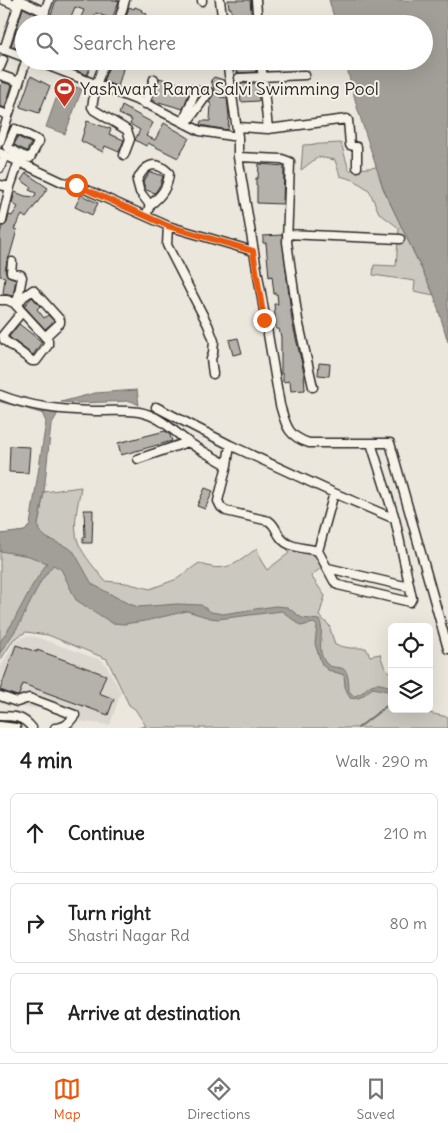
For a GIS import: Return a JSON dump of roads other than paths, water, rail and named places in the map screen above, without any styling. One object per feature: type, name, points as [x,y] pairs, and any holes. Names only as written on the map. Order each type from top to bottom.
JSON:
[{"type":"street","points":[[4,0],[44,12]]},
{"type":"street","points":[[43,15],[49,0]]},
{"type":"street","points":[[121,15],[125,0]]},
{"type":"street","points":[[220,0],[222,15]]},
{"type":"street","points":[[256,0],[257,15]]},
{"type":"street","points":[[0,2],[17,3]]},
{"type":"street","points":[[15,54],[2,49],[17,3]]},
{"type":"street","points":[[0,141],[3,117],[22,70]]},
{"type":"street","points":[[58,70],[145,104],[200,131],[238,137]]},
{"type":"street","points":[[101,70],[92,103],[94,110],[124,127],[129,134],[129,144],[124,155]]},
{"type":"street","points":[[229,70],[237,127],[238,157],[264,320],[280,405],[287,429],[300,440],[309,443],[390,443],[448,649]]},
{"type":"street","points":[[262,70],[268,129]]},
{"type":"street","points":[[1,72],[14,80]]},
{"type":"street","points":[[239,78],[305,75]]},
{"type":"street","points":[[145,104],[154,78]]},
{"type":"street","points":[[184,123],[196,90]]},
{"type":"street","points":[[184,123],[209,92]]},
{"type":"street","points":[[0,168],[2,154],[30,158],[39,141],[15,129],[3,117]]},
{"type":"street","points":[[237,127],[268,129],[347,119],[350,145],[357,147],[357,167]]},
{"type":"street","points":[[15,129],[7,147],[20,158],[62,182],[76,185],[168,226],[253,251]]},
{"type":"street","points":[[238,157],[289,161],[287,234],[298,320],[313,388]]},
{"type":"street","points":[[2,217],[20,158]]},
{"type":"street","points":[[146,216],[150,205],[163,194],[169,173],[158,166],[144,168],[137,181],[140,192],[150,205]]},
{"type":"street","points":[[0,185],[10,188]]},
{"type":"street","points":[[140,192],[159,197]]},
{"type":"street","points":[[168,226],[167,245],[208,325],[214,341],[211,359],[213,374]]},
{"type":"street","points":[[287,234],[400,239]]},
{"type":"street","points":[[12,262],[11,272],[22,277],[18,307]]},
{"type":"street","points":[[0,300],[7,300],[18,307],[45,337],[48,340],[48,345],[36,361],[32,361],[4,340],[3,335],[18,307],[24,297],[33,290],[46,309],[60,320],[60,323],[45,337]]},
{"type":"street","points":[[0,395],[24,403],[66,410],[138,412],[166,422],[188,442],[227,465]]},
{"type":"street","points":[[156,407],[230,445],[395,519]]},
{"type":"street","points":[[138,459],[188,442]]},
{"type":"street","points":[[334,493],[318,550],[334,581],[338,585],[410,602],[412,598],[395,519],[371,442]]},
{"type":"street","points":[[230,445],[218,501],[221,507],[234,514],[269,521],[274,525],[285,543],[318,550]]},
{"type":"street","points":[[328,568],[409,587]]},
{"type":"street","points":[[0,696],[17,702],[29,698],[75,715],[68,724],[61,728]]},
{"type":"street","points":[[0,716],[18,716],[32,728]]},
{"type":"street","points":[[0,726],[16,728]]},
{"type":"waterway","points":[[0,401],[43,413]]},
{"type":"waterway","points":[[358,728],[388,706]]},
{"type":"place","name":"Yashwant Rama Salvi Swimming Pool","points":[[64,108]]}]
